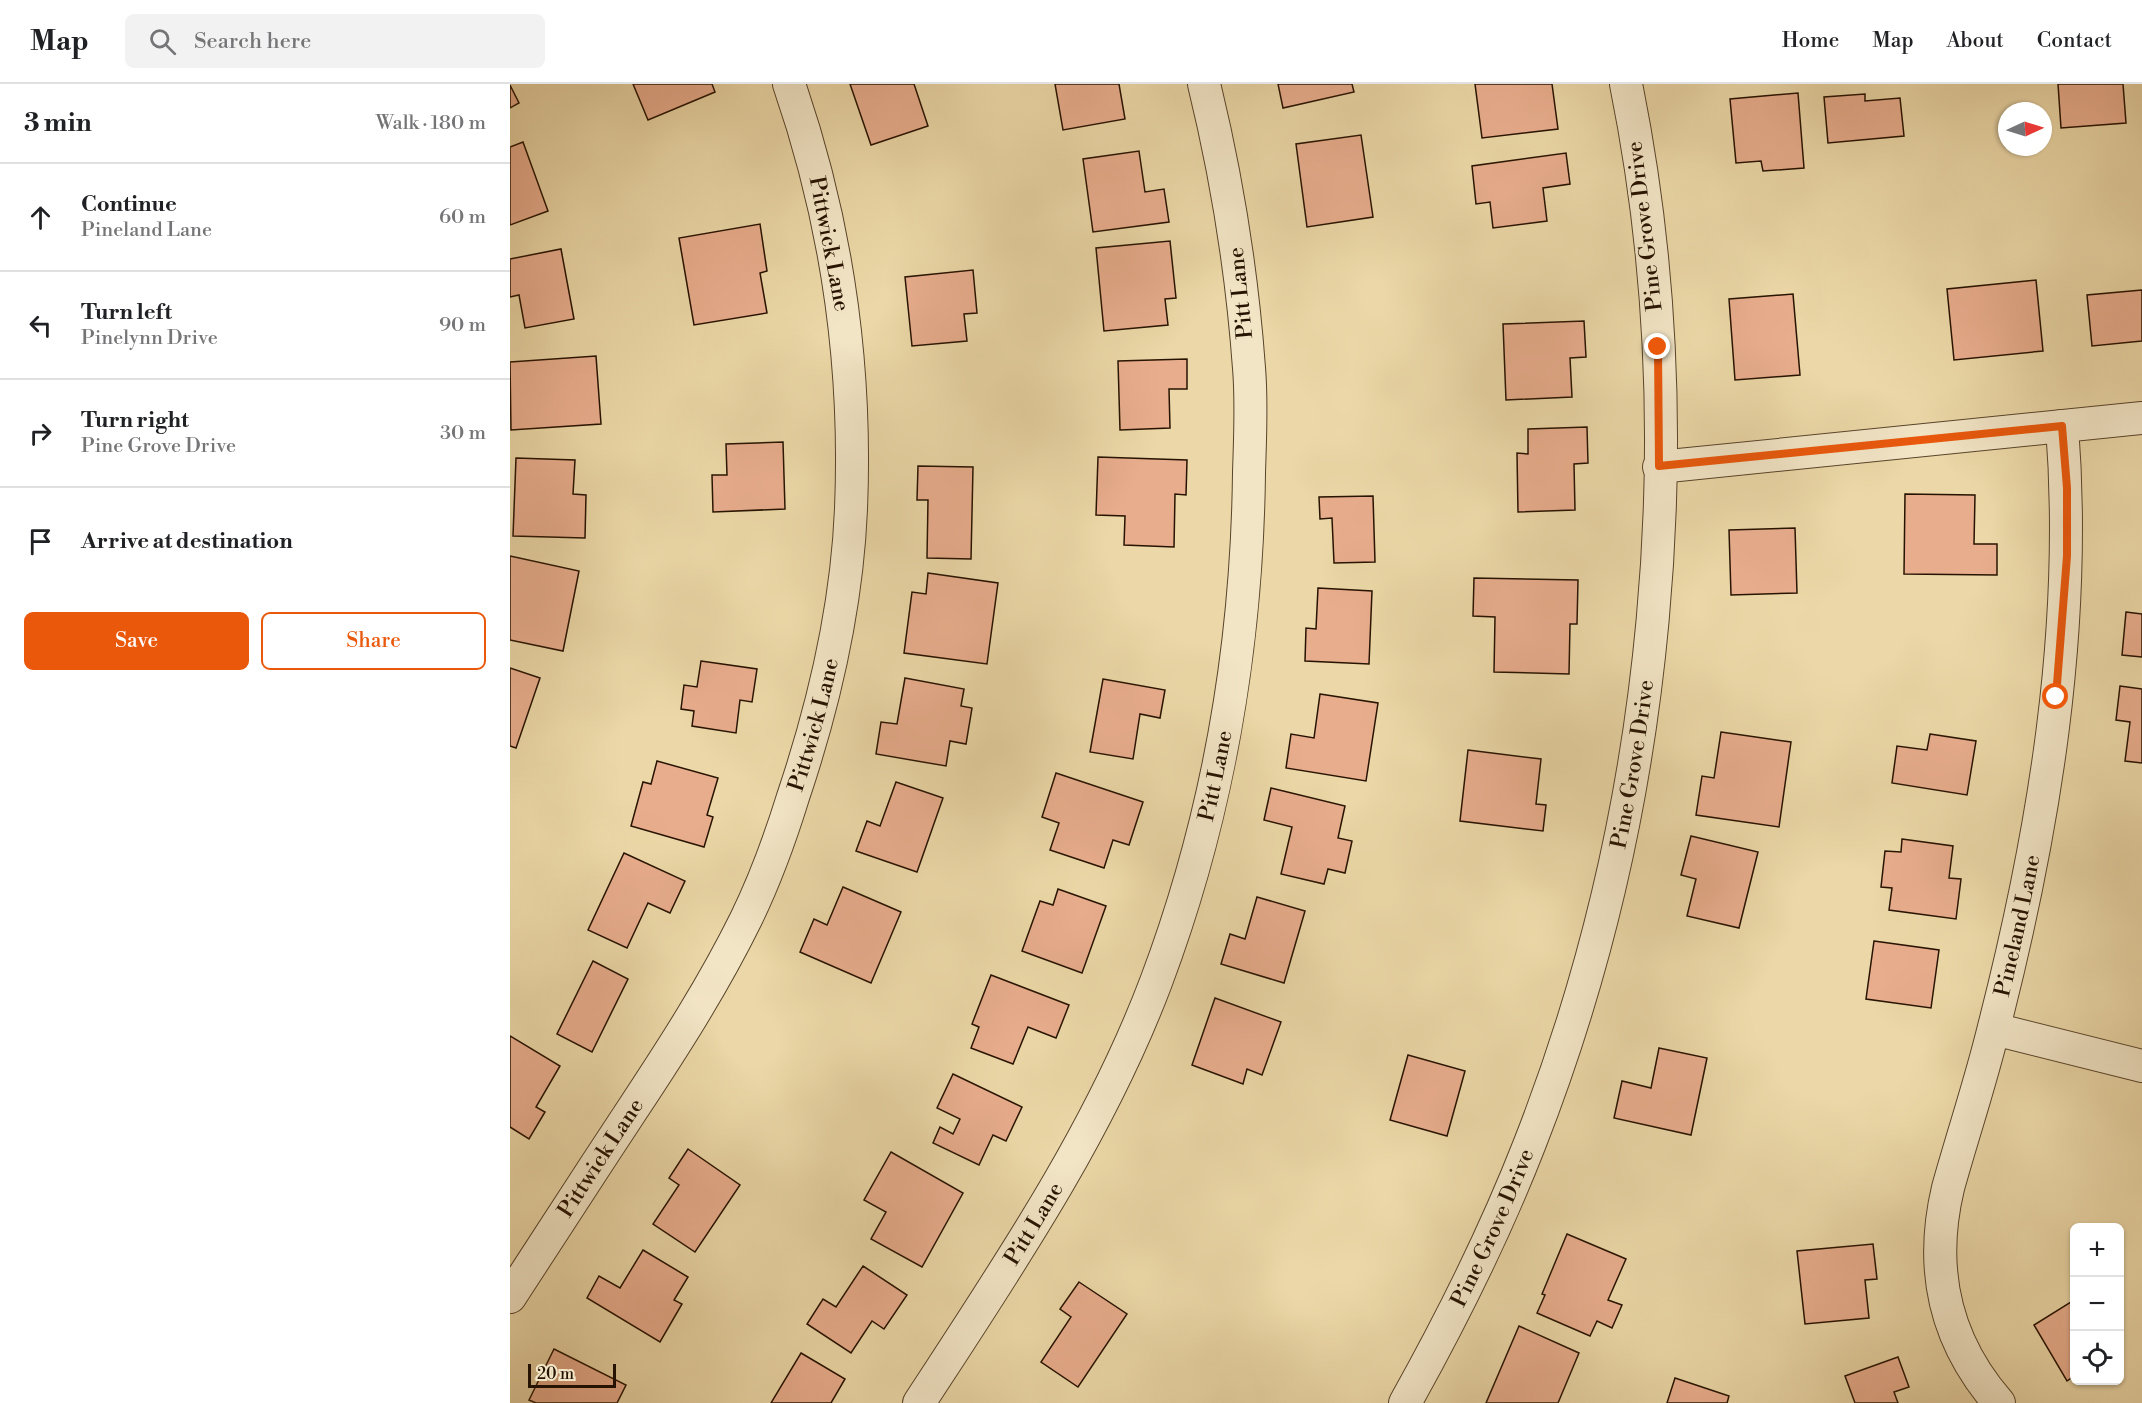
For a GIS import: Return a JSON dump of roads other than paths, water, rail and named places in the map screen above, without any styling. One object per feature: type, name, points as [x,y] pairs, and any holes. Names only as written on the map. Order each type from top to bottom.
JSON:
[{"type":"street","name":"Pittwick Lane","points":[[510,1297],[647,1088],[725,961],[767,871],[786,821],[826,682],[841,597],[851,512],[850,404],[844,326],[832,242],[807,139],[789,84]]},
{"type":"street","name":"Pitt Lane","points":[[919,1403],[1033,1228],[1079,1146],[1123,1057],[1155,982],[1182,900],[1204,824],[1223,738],[1241,631],[1248,539],[1249,372],[1236,246],[1227,189],[1204,84]]},
{"type":"street","name":"Pine Grove Drive","points":[[1405,1403],[1463,1293],[1518,1173],[1556,1071],[1596,943],[1628,796],[1646,686],[1653,612],[1660,402],[1654,292],[1644,195],[1626,84]]},
{"type":"street","points":[[1659,466],[2142,418]]},
{"type":"street","name":"Pineland Lane","points":[[1999,1403],[1964,1353],[1955,1332],[1943,1291],[1939,1250],[1943,1207],[1994,1029],[2029,874],[2056,697],[2067,556],[2067,488],[2062,426]]},
{"type":"street","points":[[1994,1029],[2142,1066]]}]
